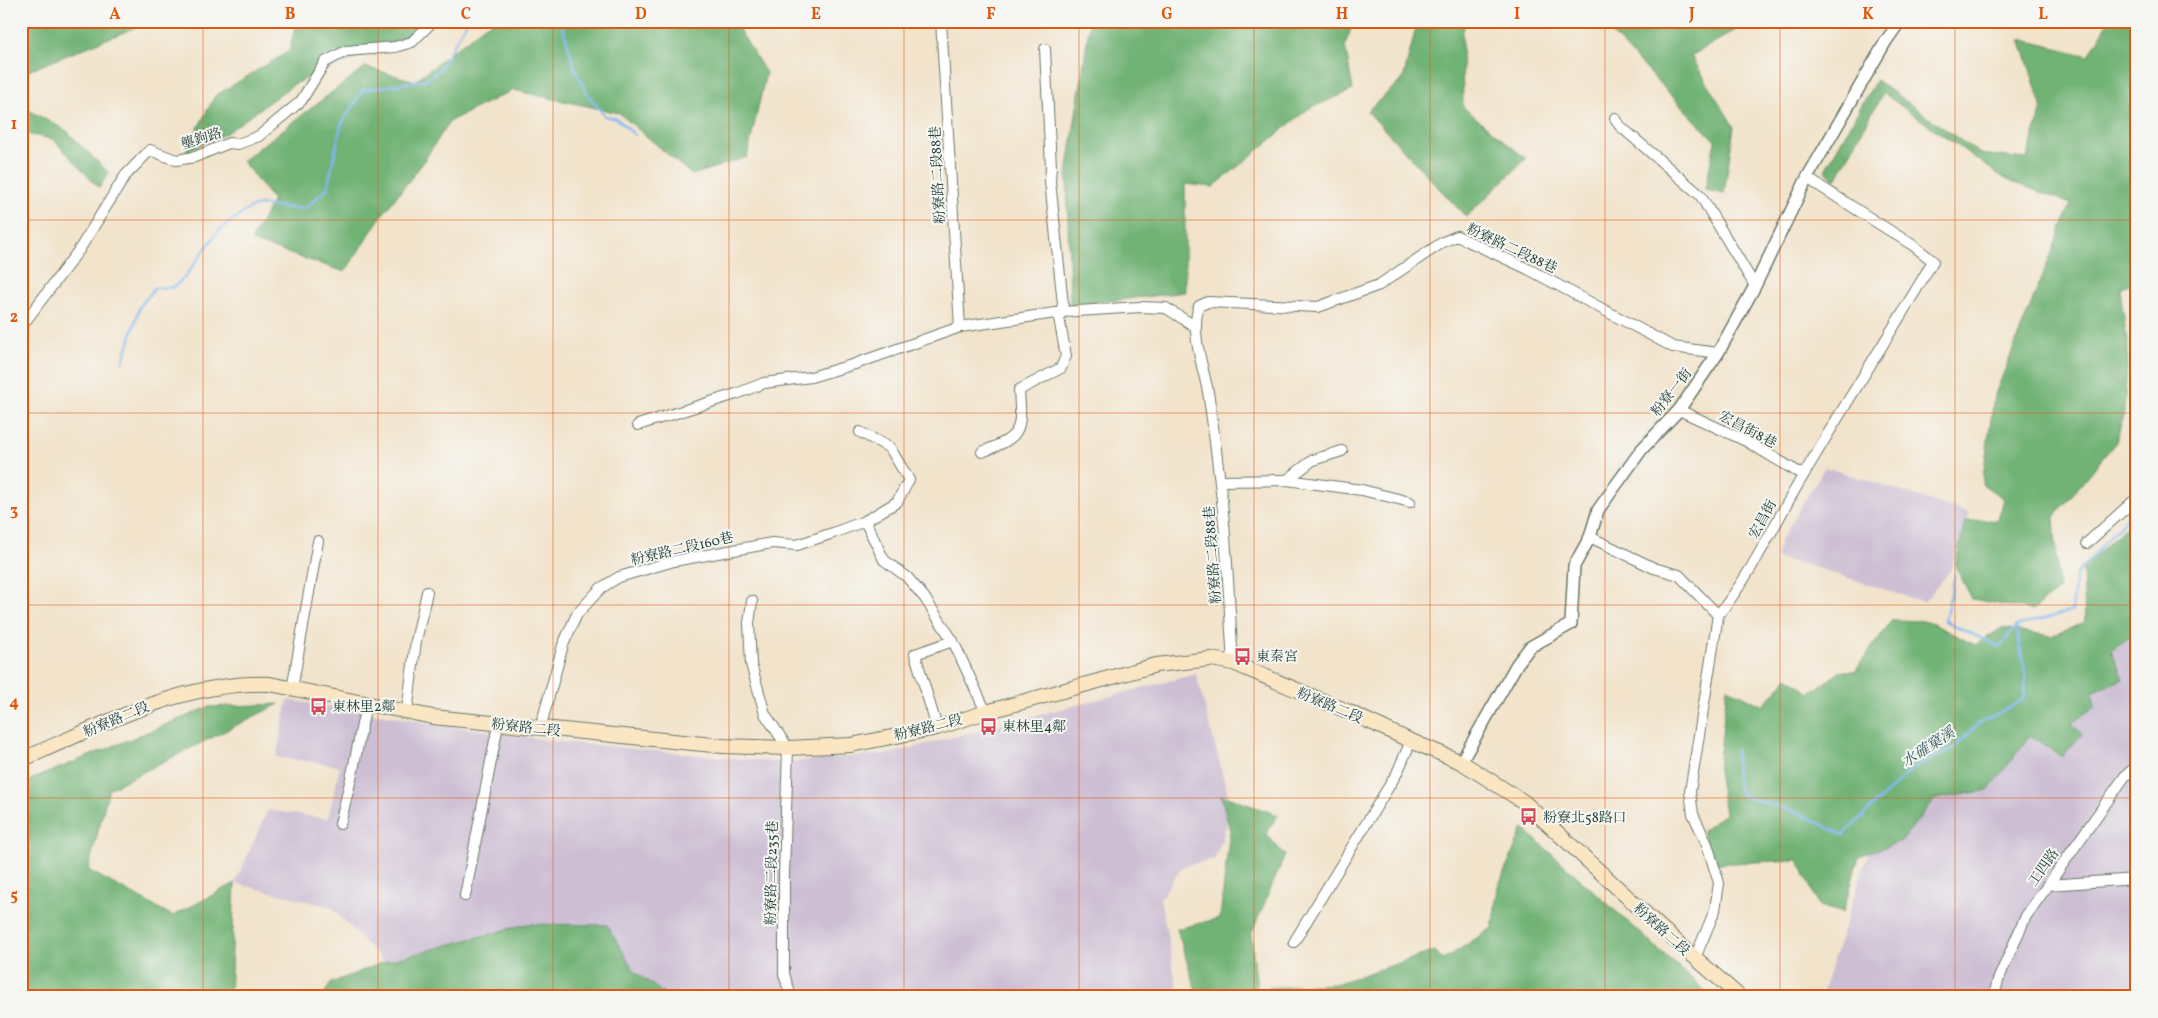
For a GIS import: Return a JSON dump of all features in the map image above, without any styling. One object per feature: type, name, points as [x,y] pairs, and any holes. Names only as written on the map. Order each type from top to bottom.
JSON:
[{"type":"main road","name":"粉寮路二段","points":[[21,760],[145,706],[192,692],[246,683],[270,684],[432,718],[723,746],[788,748],[851,745],[937,728],[986,712],[1156,665],[1211,659],[1233,663],[1462,762],[1524,802],[1740,997]]},
{"type":"street","name":"壟鉤路","points":[[21,327],[79,250],[125,176],[150,150],[176,160],[195,157],[229,142],[238,144],[259,136],[301,101],[325,62],[346,52],[395,47],[412,42],[433,21]]},
{"type":"street","name":"粉寮路二段88巷","points":[[941,21],[960,327]]},
{"type":"street","name":"粉寮一街","points":[[1462,762],[1517,664],[1530,647],[1571,624],[1574,566],[1590,537],[1598,510],[1642,449],[1679,410],[1718,353],[1755,286],[1807,178],[1886,40],[1900,21]]},
{"type":"street","points":[[982,452],[1006,442],[1014,436],[1021,418],[1020,390],[1061,368],[1066,356],[1059,318],[1062,312],[1050,181],[1051,167],[1045,49]]},
{"type":"street","points":[[1616,118],[1620,126],[1700,195],[1755,286]]},
{"type":"street","name":"宏昌街","points":[[1695,958],[1715,910],[1719,884],[1707,844],[1693,814],[1690,792],[1718,615],[1730,601],[1803,475],[1933,261],[1914,246],[1807,178]]},
{"type":"street","name":"粉寮路二段88巷","points":[[1233,663],[1226,540],[1208,393],[1196,327],[1198,306],[1208,302],[1318,307],[1379,285],[1443,242],[1457,236],[1528,269],[1673,347],[1718,353]]},
{"type":"street","points":[[638,425],[736,394],[764,383],[811,377],[855,364],[960,327],[1062,312],[1166,308],[1196,327]]},
{"type":"street","name":"宏昌街8巷","points":[[1679,410],[1746,441],[1803,475]]},
{"type":"street","name":"粉寮路二段160巷","points":[[540,729],[563,645],[578,614],[601,588],[619,577],[674,561],[772,543],[797,545],[865,521],[897,502],[909,480],[890,448],[860,432]]},
{"type":"street","points":[[1287,480],[1313,460],[1342,451]]},
{"type":"street","points":[[1220,481],[1287,480],[1362,490],[1410,502]]},
{"type":"street","points":[[2087,543],[2137,498]]},
{"type":"street","points":[[865,521],[884,560],[907,577],[953,641],[986,712]]},
{"type":"street","points":[[1590,537],[1654,568],[1679,575],[1718,615]]},
{"type":"street","points":[[292,689],[318,541]]},
{"type":"street","points":[[407,712],[416,641],[427,592]]},
{"type":"street","points":[[752,601],[749,622],[751,664],[765,714],[788,748]]},
{"type":"street","points":[[937,728],[914,654],[953,641]]},
{"type":"street","points":[[340,824],[354,770],[366,704]]},
{"type":"street","points":[[465,896],[498,725]]},
{"type":"street","points":[[1294,942],[1397,773],[1411,741]]},
{"type":"street","name":"粉寮路二段235巷","points":[[788,748],[784,874],[784,974],[791,997]]},
{"type":"street","name":"工四路","points":[[1994,997],[1998,980],[2026,916],[2125,776],[2137,766]]},
{"type":"street","points":[[2048,885],[2137,879]]},
{"type":"shaded area","points":[[1825,467],[1969,513],[1950,571],[1924,602],[1804,564],[1776,558],[1781,540]]},
{"type":"shaded area","points":[[2137,623],[2137,997],[1821,997],[1879,820]]},
{"type":"shaded area","points":[[1196,674],[1232,809],[1215,859],[1183,866],[1160,898],[1179,997],[668,997],[634,971],[607,925],[527,924],[384,962],[331,907],[235,883],[268,810],[328,819],[340,766],[276,757],[288,700],[552,741],[782,763],[892,753]]},
{"type":"green space","points":[[21,21],[151,21],[21,74]]},
{"type":"green space","points":[[297,21],[423,21],[404,37],[294,84],[225,134],[185,152],[215,96],[289,51]]},
{"type":"green space","points":[[497,21],[745,21],[738,28],[766,73],[747,157],[692,175],[619,113],[513,90],[450,121],[419,168],[382,215],[345,272],[251,241],[273,200],[242,161],[365,67],[415,81],[486,25]]},
{"type":"green space","points":[[1090,21],[1354,21],[1345,45],[1353,90],[1308,109],[1213,187],[1185,184],[1185,292],[1070,306],[1067,174]]},
{"type":"green space","points":[[1398,21],[1466,21],[1462,34],[1463,107],[1526,159],[1466,217],[1367,111],[1403,79],[1417,24]]},
{"type":"green space","points":[[1600,21],[1752,21],[1691,56],[1734,127],[1724,194],[1705,190],[1715,141]]},
{"type":"green space","points":[[2109,21],[2137,21],[2137,109],[2132,127],[2137,128],[2137,279],[2120,289],[2128,348],[2124,413],[2116,442],[2054,517],[2059,590],[2032,610],[1972,599],[1955,566],[1965,521],[1998,520],[2004,499],[1982,484],[1994,397],[2071,204],[2005,179],[1883,93],[1835,181],[1825,170],[1876,80],[1980,154],[2027,159],[2042,107],[2020,39],[2089,56]]},
{"type":"green space","points":[[21,106],[67,131],[109,173],[99,188],[53,139],[21,133]]},
{"type":"green space","points":[[2137,516],[2137,632],[2111,650],[2123,679],[2092,692],[2095,706],[2071,724],[2082,734],[2062,757],[2030,735],[1989,790],[1935,799],[1901,841],[1859,856],[1843,913],[1819,906],[1798,860],[1711,864],[1702,831],[1725,814],[1718,771],[1727,687],[1763,706],[1788,677],[1810,693],[1841,671],[1855,671],[1892,620],[1927,621],[1975,645],[2002,628],[2052,636],[2085,622],[2083,568]]},
{"type":"green space","points":[[279,704],[109,789],[88,870],[173,916],[235,883],[230,997],[21,997],[21,812],[30,780],[209,707]]},
{"type":"green space","points":[[1221,795],[1278,815],[1266,834],[1285,855],[1251,935],[1257,988],[1335,984],[1435,951],[1443,960],[1492,928],[1498,887],[1523,828],[1711,996],[1198,997],[1177,929],[1220,918],[1230,830]]},
{"type":"green space","points":[[527,924],[607,925],[634,971],[668,997],[322,997],[331,983],[384,962]]},
{"type":"waterway","points":[[123,362],[140,306],[155,288],[174,287],[184,278],[219,230],[250,208],[259,205],[304,209],[327,189],[341,125],[363,90],[425,80],[439,71],[467,21]]},
{"type":"waterway","points":[[561,21],[576,72],[588,95],[605,116],[617,119],[635,135]]},
{"type":"waterway","name":"水確窠溪","points":[[2016,626],[2072,611],[2076,575],[2137,506]]},
{"type":"waterway","points":[[1955,574],[1945,621],[2000,647],[2016,626]]},
{"type":"waterway","name":"水確窠溪","points":[[1736,750],[1736,776],[1741,795],[1799,813],[1843,835],[1914,767],[1954,748],[1978,724],[2023,700],[2026,678],[2016,626]]},
{"type":"place","name":"東秦宮","points":[[1242,656]]},
{"type":"place","name":"東林里2鄰","points":[[318,706]]},
{"type":"place","name":"東林里4鄰","points":[[988,726]]},
{"type":"place","name":"粉寮北58路口","points":[[1529,817]]}]
